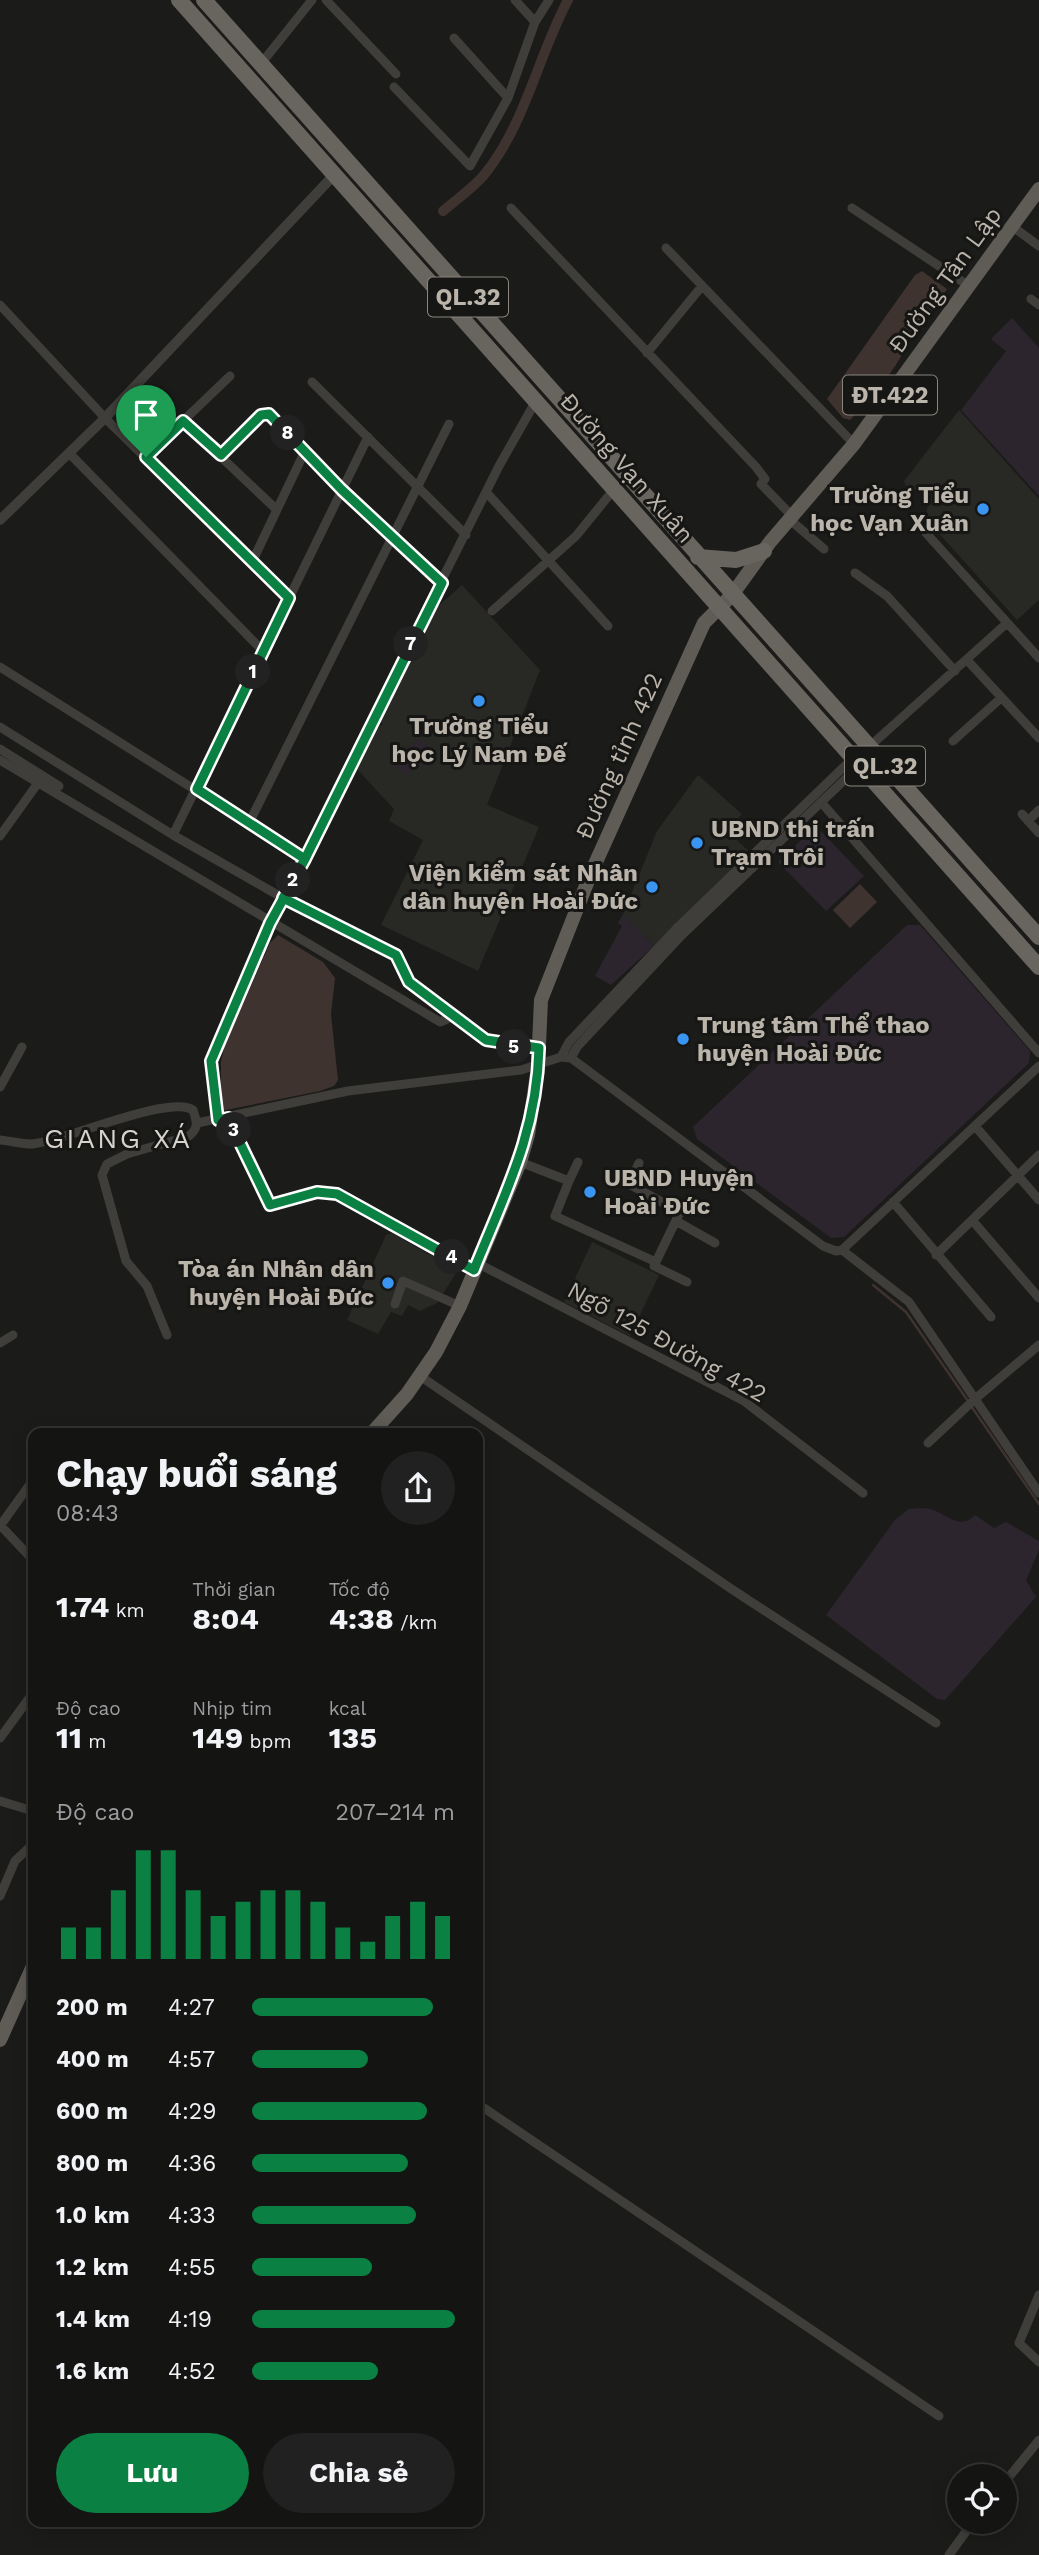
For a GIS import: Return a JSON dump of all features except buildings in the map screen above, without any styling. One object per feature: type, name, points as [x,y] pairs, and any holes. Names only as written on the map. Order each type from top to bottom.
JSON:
[{"type":"highway","name":"Đường Vạn Xuân","points":[[179,0],[537,399],[855,763],[1039,967]]},
{"type":"highway","name":"Đường Vạn Xuân","points":[[204,0],[732,595],[785,648],[869,747],[1039,937]]},
{"type":"highway","points":[[428,280],[443,268]]},
{"type":"highway","points":[[698,557],[736,560],[764,551]]},
{"type":"highway","points":[[970,890],[985,876]]},
{"type":"main road","name":"Đường Tân Lập","points":[[732,595],[764,551],[854,444],[1039,189]]},
{"type":"main road","name":"Đường tỉnh 422","points":[[538,1067],[541,1000],[591,873],[701,630],[718,607],[732,595]]},
{"type":"main road","name":"ĐT.422","points":[[376,1428],[420,1376],[460,1306],[520,1163],[528,1135],[538,1067]]},
{"type":"main road","points":[[0,2040],[28,1977]]},
{"type":"street","points":[[260,65],[313,0]]},
{"type":"street","points":[[326,0],[396,74]]},
{"type":"street","points":[[515,0],[536,22]]},
{"type":"street","points":[[394,87],[470,166],[508,98],[536,22],[549,0]]},
{"type":"street","points":[[454,38],[508,98]]},
{"type":"street","points":[[0,520],[104,418],[334,175]]},
{"type":"street","points":[[511,208],[756,467],[765,479],[761,484],[791,518],[824,549]]},
{"type":"street","points":[[852,208],[969,286]]},
{"type":"street","points":[[1013,227],[1039,246]]},
{"type":"street","points":[[666,248],[854,444]]},
{"type":"street","points":[[647,353],[702,286]]},
{"type":"street","points":[[0,305],[104,418],[253,560],[289,598]]},
{"type":"street","points":[[146,457],[230,376]]},
{"type":"street","points":[[312,382],[466,535]]},
{"type":"street","points":[[223,1119],[211,1061],[270,923],[305,859],[487,493],[537,399]]},
{"type":"street","points":[[221,455],[266,413],[342,490],[442,583]]},
{"type":"street","points":[[183,421],[276,509]]},
{"type":"street","points":[[249,823],[449,424]]},
{"type":"street","points":[[173,835],[368,437]]},
{"type":"street","points":[[253,560],[305,451]]},
{"type":"street","points":[[69,453],[263,650]]},
{"type":"street","points":[[492,611],[576,536],[615,488]]},
{"type":"street","points":[[487,493],[608,626]]},
{"type":"street","points":[[926,533],[1039,658]]},
{"type":"street","points":[[855,573],[887,596],[955,671]]},
{"type":"street","points":[[869,747],[1007,623]]},
{"type":"street","points":[[967,660],[1039,738]]},
{"type":"street","points":[[0,667],[305,859]]},
{"type":"street","points":[[953,741],[1001,698]]},
{"type":"street","points":[[0,727],[173,835],[283,898],[396,955],[409,982],[486,1040],[539,1048]]},
{"type":"street","points":[[0,749],[59,786]]},
{"type":"street","points":[[0,760],[401,1000],[440,1022],[452,1017]]},
{"type":"street","points":[[571,1058],[577,1046],[682,935],[821,802],[855,763]]},
{"type":"street","points":[[561,1057],[569,1042],[676,929],[855,763]]},
{"type":"street","points":[[0,836],[38,783]]},
{"type":"street","points":[[821,802],[1039,1053]]},
{"type":"street","points":[[1039,810],[1025,818],[1039,833]]},
{"type":"street","points":[[401,1000],[409,982]]},
{"type":"street","points":[[0,1087],[22,1047]]},
{"type":"street","points":[[197,1124],[348,1091],[538,1067],[561,1057],[571,1058],[823,1246],[836,1251],[842,1250],[1039,1066]]},
{"type":"street","points":[[0,1140],[32,1143],[149,1111],[182,1106],[193,1110],[197,1124],[195,1131],[189,1136],[127,1154],[107,1164],[103,1169],[126,1261],[147,1286],[167,1335]]},
{"type":"street","name":"Ngõ 125 Đường 422","points":[[223,1119],[270,1205],[317,1192],[337,1194],[744,1401],[863,1493]]},
{"type":"street","points":[[975,1126],[1039,1200]]},
{"type":"street","points":[[936,1255],[1039,1155]]},
{"type":"street","points":[[578,1162],[555,1216],[656,1262]]},
{"type":"street","points":[[520,1163],[569,1181]]},
{"type":"street","points":[[639,1163],[629,1184],[680,1212],[654,1266],[687,1282]]},
{"type":"street","points":[[893,1202],[991,1317]]},
{"type":"street","points":[[972,1220],[1039,1298]]},
{"type":"street","points":[[676,1221],[716,1243]]},
{"type":"street","points":[[842,1250],[909,1303],[1039,1493]]},
{"type":"street","points":[[395,1304],[403,1281],[460,1306]]},
{"type":"street","points":[[0,1343],[13,1335]]},
{"type":"street","points":[[928,1443],[1039,1345]]},
{"type":"street","points":[[420,1376],[730,1588],[936,1723]]},
{"type":"street","points":[[28,1487],[0,1526],[28,1555]]},
{"type":"street","points":[[0,1738],[28,1700]]},
{"type":"street","points":[[1,1803],[28,1810]]},
{"type":"street","points":[[0,1896],[15,1861],[28,1849]]},
{"type":"street","points":[[483,2107],[939,2416]]},
{"type":"street","points":[[1039,2295],[1019,2343],[1039,2362]]},
{"type":"street","points":[[1017,2467],[1039,2440]]},
{"type":"street","points":[[949,2555],[965,2534]]},
{"type":"shaded area","points":[[922,271],[947,289],[931,313],[925,313],[919,321],[907,346],[881,385],[850,420],[843,418],[827,399],[915,275]]},
{"type":"shaded area","points":[[1012,318],[1039,348],[1039,496],[961,410],[1006,351],[991,339]]},
{"type":"shaded area","name":"Trường Tiểu học Vạn Xuân","points":[[959,410],[1039,499],[1039,600],[1017,620],[925,518],[930,496],[906,486],[904,481]]},
{"type":"shaded area","points":[[462,585],[540,670],[487,805],[539,827],[478,971],[381,925],[423,840],[389,821],[394,809],[355,767],[372,734],[383,724],[379,719],[434,610]]},
{"type":"shaded area","points":[[419,738],[431,751],[406,775],[393,763]]},
{"type":"shaded area","name":"UBND thị trấn Trạm Trôi","points":[[698,775],[742,814],[726,830],[753,855],[654,946],[623,914],[657,831]]},
{"type":"shaded area","points":[[816,826],[864,876],[826,911],[778,862]]},
{"type":"shaded area","points":[[860,884],[877,902],[850,928],[833,910]]},
{"type":"shaded area","points":[[623,914],[654,946],[611,985],[595,976],[622,926],[618,923]]},
{"type":"shaded area","points":[[907,925],[920,925],[1030,1051],[1029,1063],[844,1237],[831,1238],[697,1139],[693,1127]]},
{"type":"shaded area","points":[[278,935],[323,962],[335,978],[331,1014],[338,1080],[334,1086],[320,1091],[221,1111],[221,1062],[224,1047],[270,943]]},
{"type":"shaded area","points":[[392,1233],[428,1254],[460,1267],[437,1303],[420,1311],[408,1305],[402,1316],[391,1312],[378,1334],[347,1320],[386,1235]]},
{"type":"shaded area","points":[[592,1242],[659,1275],[630,1336],[564,1302]]},
{"type":"shaded area","points":[[909,1509],[930,1509],[959,1522],[970,1520],[975,1515],[994,1528],[1006,1522],[1039,1541],[1039,1550],[1026,1580],[1036,1597],[945,1700],[937,1699],[826,1615],[895,1520]]},
{"type":"waterway","points":[[443,211],[480,180],[498,155],[521,112],[568,0]]},
{"type":"waterway","points":[[873,1285],[906,1312],[968,1401]]},
{"type":"waterway","points":[[971,1406],[1039,1504]]},
{"type":"place","name":"Trường Tiểu học Vạn Xuân","points":[[983,509]]},
{"type":"place","name":"Trường Tiểu học Lý Nam Đế","points":[[479,701]]},
{"type":"place","name":"UBND thị trấn Trạm Trôi","points":[[697,843]]},
{"type":"place","name":"Viện kiểm sát Nhân dân huyện Hoài Đức","points":[[652,887]]},
{"type":"place","name":"Trung tâm Thể thao huyện Hoài Đức","points":[[683,1039]]},
{"type":"place","name":"UBND Huyện Hoài Đức","points":[[590,1192]]},
{"type":"place","name":"Tòa án Nhân dân huyện Hoài Đức","points":[[388,1283]]},
{"type":"district","name":"GIANG XÁ","points":[[118,1138]]},
{"type":"route","points":[[146,457],[183,421],[221,455],[261,415],[269,414],[342,490],[442,583],[305,859],[283,898],[396,955],[409,982],[486,1040],[509,1046],[539,1048],[528,1135],[520,1163],[474,1270],[348,1197],[317,1192],[270,1205],[228,1118],[218,1120],[211,1061],[270,923],[283,898],[305,859],[197,789],[289,598],[146,457]]}]
